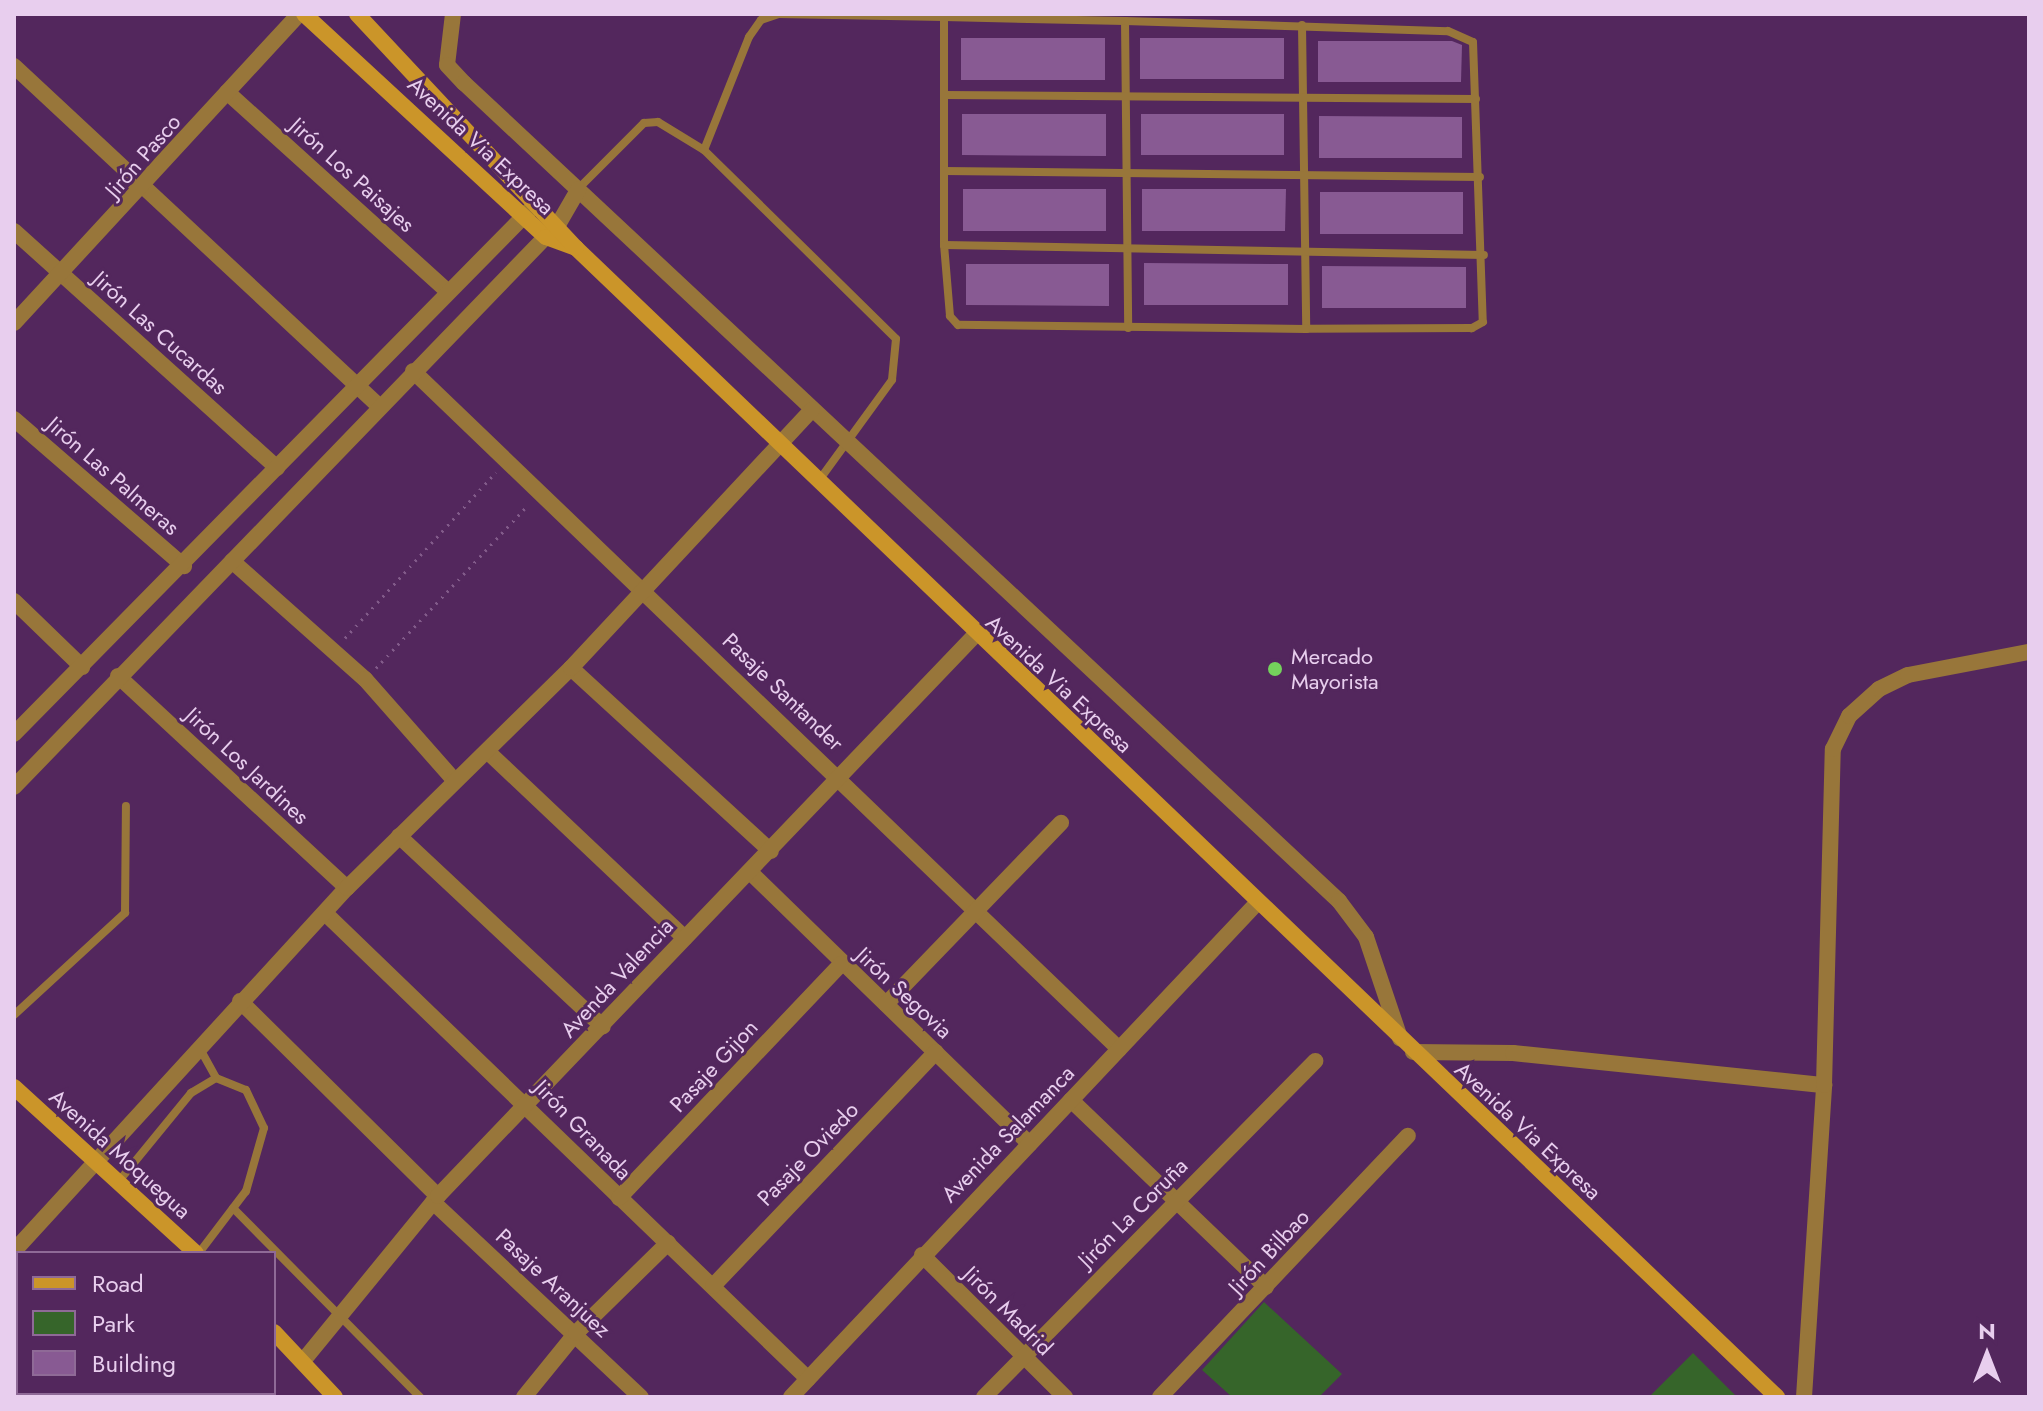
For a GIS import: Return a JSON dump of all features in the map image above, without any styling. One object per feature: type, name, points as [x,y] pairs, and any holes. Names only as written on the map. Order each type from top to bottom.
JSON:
[{"type":"main road","name":"Avenida Via Expresa","points":[[302,14],[546,237],[576,248],[975,635],[1777,1397]]},
{"type":"main road","points":[[357,14],[559,223],[576,248]]},
{"type":"main road","name":"Avenida Moquegua","points":[[14,1087],[195,1251]]},
{"type":"main road","points":[[276,1334],[303,1361],[327,1394]]},
{"type":"street","name":"Jirón Pasco","points":[[14,323],[63,276],[147,186],[227,92],[302,14]]},
{"type":"street","points":[[453,14],[447,65],[1339,901],[1366,937],[1400,1040]]},
{"type":"street","points":[[14,66],[147,186],[380,407]]},
{"type":"street","name":"Jirón Los Paisajes","points":[[227,92],[447,291]]},
{"type":"street","points":[[14,787],[413,371],[546,237],[559,223],[579,189]]},
{"type":"street","points":[[14,734],[184,566],[447,291],[537,203]]},
{"type":"street","name":"Jirón Las Cucardas","points":[[14,231],[277,468]]},
{"type":"street","name":"Pasaje Santander","points":[[413,371],[542,489],[838,775],[975,913],[1119,1049]]},
{"type":"street","points":[[14,1251],[99,1162],[240,1001],[347,888],[571,668],[783,449],[812,410]]},
{"type":"street","name":"Jirón Las Palmeras","points":[[16,420],[184,566]]},
{"type":"street","points":[[232,561],[365,679],[455,781]]},
{"type":"street","points":[[14,601],[82,667]]},
{"type":"street","name":"Avenda Valencia","points":[[303,1361],[436,1199],[975,635]]},
{"type":"street","points":[[1804,1397],[1824,1085],[1829,793],[1840,729],[1879,689],[1908,675],[2029,652]]},
{"type":"street","points":[[571,668],[771,851]]},
{"type":"street","name":"Jirón Los Jardines","points":[[118,676],[347,888]]},
{"type":"street","points":[[487,751],[685,938]]},
{"type":"street","points":[[886,1004],[1061,823]]},
{"type":"street","points":[[399,836],[603,1027]]},
{"type":"street","name":"Jirón Segovia","points":[[750,872],[841,964],[1030,1144]]},
{"type":"street","name":"Avenida Salamanca","points":[[791,1397],[1258,902]]},
{"type":"street","name":"Jirón Granada","points":[[325,913],[528,1103],[619,1198],[808,1379]]},
{"type":"street","name":"Pasaje Gijon","points":[[619,1198],[841,964]]},
{"type":"street","name":"Pasaje Aranjuez","points":[[240,1001],[436,1199],[641,1397]]},
{"type":"street","name":"Pasaje Oviedo","points":[[713,1286],[936,1052]]},
{"type":"street","points":[[1413,1052],[1513,1053],[1824,1085]]},
{"type":"street","name":"Jirón La Coruña","points":[[984,1397],[1020,1356],[1315,1061]]},
{"type":"street","points":[[1071,1100],[1174,1203],[1266,1287]]},
{"type":"street","name":"Jirón Bilbao","points":[[1160,1397],[1408,1136]]},
{"type":"street","points":[[524,1397],[576,1333],[668,1243]]},
{"type":"street","name":"Jirón Madrid","points":[[922,1255],[1020,1356],[1065,1397]]},
{"type":"lane","points":[[704,150],[761,20],[944,17],[1302,25],[1464,34],[1473,42],[1484,255],[1479,328],[965,328],[950,316],[944,245],[944,17]]},
{"type":"lane","points":[[1125,21],[1128,328]]},
{"type":"lane","points":[[1302,25],[1301,175],[1306,329]]},
{"type":"lane","points":[[944,95],[1476,99]]},
{"type":"lane","points":[[579,189],[644,123],[658,122],[704,150],[896,339],[892,380],[844,440],[818,483]]},
{"type":"lane","points":[[944,171],[1125,170],[1480,177]]},
{"type":"lane","points":[[944,245],[1303,247],[1484,255]]},
{"type":"lane","points":[[14,1015],[125,913],[126,806]]},
{"type":"lane","points":[[199,1047],[216,1078],[246,1090],[264,1128],[246,1191],[199,1251]]},
{"type":"lane","points":[[119,1181],[191,1093],[216,1078]]},
{"type":"lane","points":[[233,1208],[273,1251]]},
{"type":"lane","points":[[276,1254],[337,1320],[420,1397]]},
{"type":"path","points":[[334,649],[509,458]]},
{"type":"path","points":[[365,679],[542,489]]},
{"type":"green space","points":[[1264,1302],[1342,1374],[1319,1397],[1232,1397],[1202,1370]]},
{"type":"green space","points":[[1693,1353],[1737,1397],[1649,1397]]},
{"type":"building","points":[[961,38],[1105,38],[1105,80],[961,80]]},
{"type":"building","points":[[1140,38],[1284,38],[1284,79],[1140,79]]},
{"type":"building","points":[[1318,41],[1452,41],[1462,45],[1461,82],[1318,82]]},
{"type":"building","points":[[962,114],[1106,114],[1106,156],[962,155]]},
{"type":"building","points":[[1141,114],[1284,114],[1284,155],[1141,155]]},
{"type":"building","points":[[1319,116],[1462,117],[1462,158],[1319,158]]},
{"type":"building","points":[[963,189],[1106,189],[1106,231],[963,231]]},
{"type":"building","points":[[1142,189],[1286,189],[1285,231],[1142,231]]},
{"type":"building","points":[[1320,192],[1463,192],[1463,234],[1320,234]]},
{"type":"building","points":[[1144,263],[1288,264],[1288,305],[1144,305]]},
{"type":"building","points":[[966,264],[1109,264],[1109,306],[966,305]]},
{"type":"building","points":[[1322,266],[1466,267],[1466,308],[1322,308]]},
{"type":"place","name":"Mercado Mayorista","points":[[1275,669]]}]
